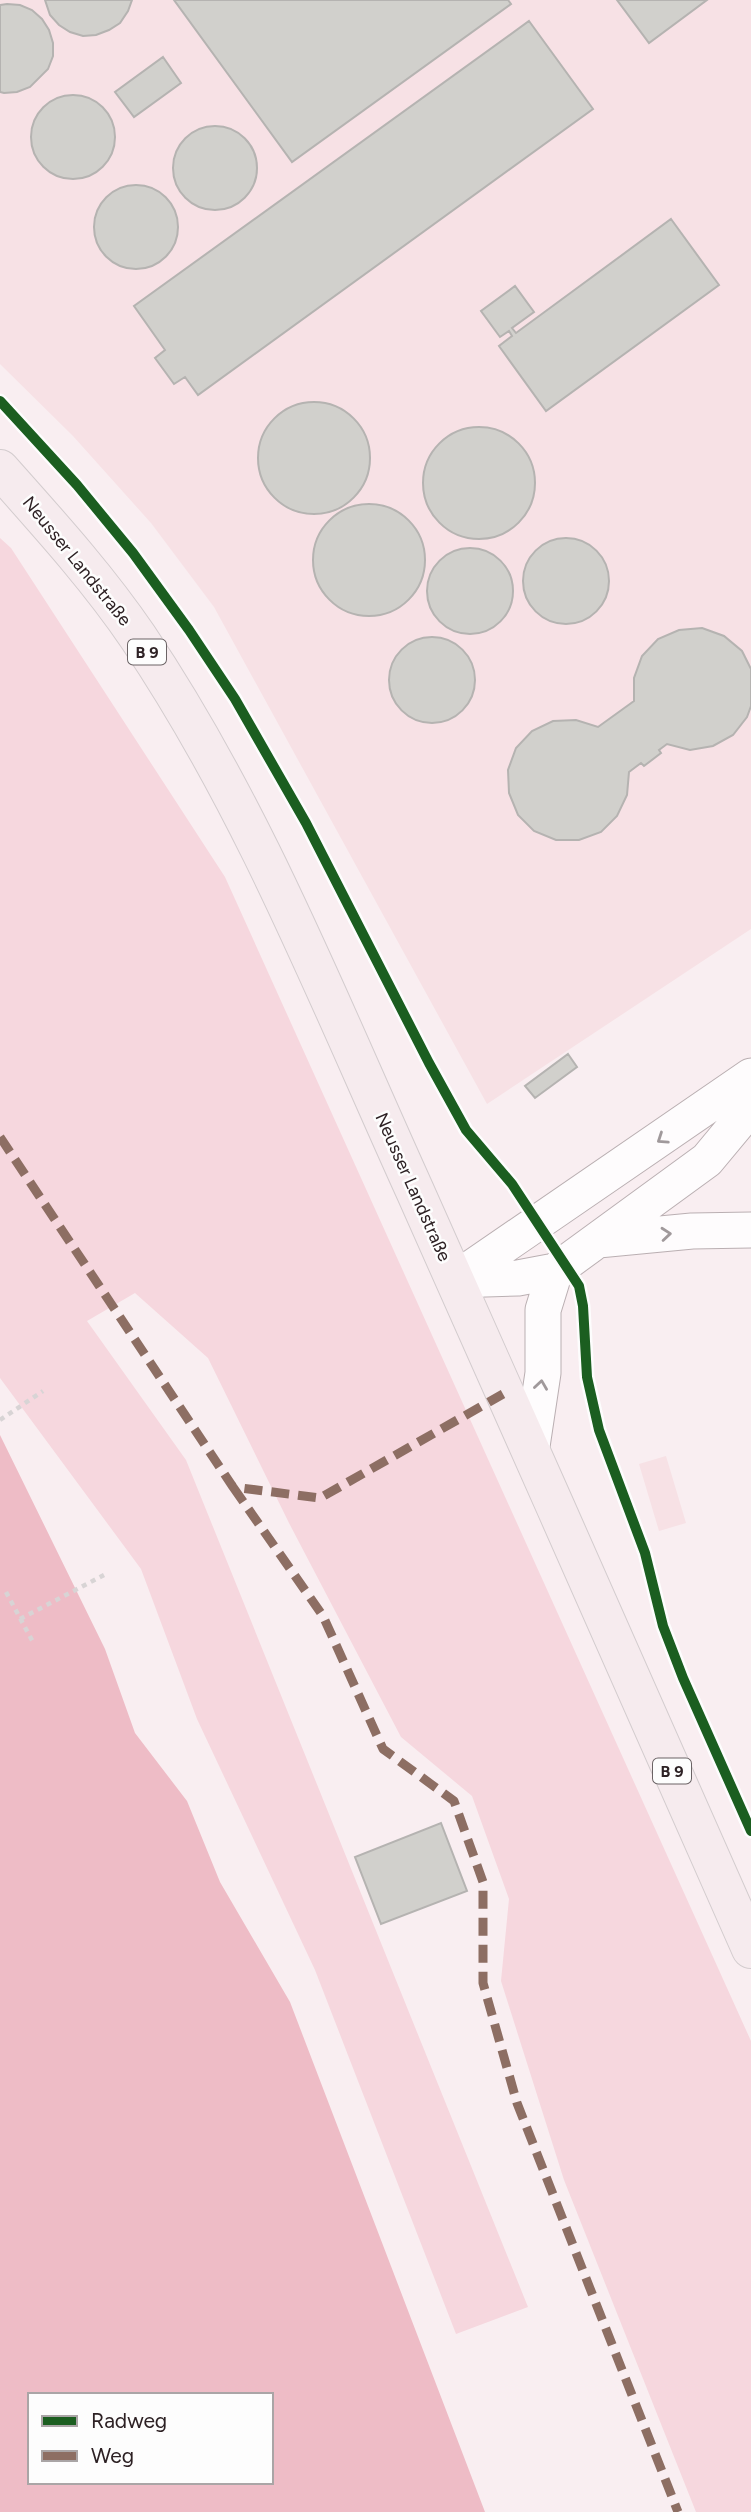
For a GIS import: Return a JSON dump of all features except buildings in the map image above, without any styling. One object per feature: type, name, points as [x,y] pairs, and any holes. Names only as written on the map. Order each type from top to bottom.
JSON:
[{"type":"main road","name":"Neusser Landstraße","points":[[0,469],[69,549],[136,635],[192,723],[231,793],[284,903],[454,1280],[751,1949]]},
{"type":"lane","points":[[454,1280],[518,1278],[555,1271],[707,1160],[739,1119],[751,1076]]},
{"type":"lane","points":[[454,1280],[739,1119]]},
{"type":"lane","points":[[598,1240],[692,1231],[751,1230]]},
{"type":"lane","points":[[531,1453],[543,1373],[543,1310],[555,1271]]},
{"type":"path","points":[[0,1420],[43,1391]]},
{"type":"path","points":[[20,1619],[104,1576]]},
{"type":"path","points":[[6,1592],[34,1644]]},
{"type":"shaded area","points":[[0,0],[751,0],[751,929],[487,1104],[214,607],[151,523],[73,436],[0,364]]},
{"type":"shaded area","points":[[0,538],[11,548],[225,877],[751,2041],[751,2512],[696,2512],[564,2180],[501,1981],[509,1899],[472,1796],[401,1737],[289,1523],[208,1358],[135,1293],[87,1321],[186,1460],[528,2307],[456,2334],[315,1970],[197,1719],[141,1569],[0,1378]]},
{"type":"shaded area","points":[[0,1435],[105,1649],[135,1733],[187,1801],[220,1882],[290,2002],[485,2512],[0,2512]]},
{"type":"shaded area","points":[[666,1456],[686,1523],[659,1531],[639,1464]]},
{"type":"marked path","points":[[0,1137],[233,1487],[320,1498],[503,1394]]},
{"type":"marked path","points":[[233,1487],[323,1616],[383,1749],[454,1801],[483,1882],[483,1983],[517,2103],[678,2512]]},
{"type":"cycle path","points":[[0,401],[77,485],[133,553],[235,699],[306,823],[466,1130],[512,1184],[579,1286],[583,1306],[587,1377],[599,1430],[645,1553],[663,1626],[683,1678],[751,1831]]}]
